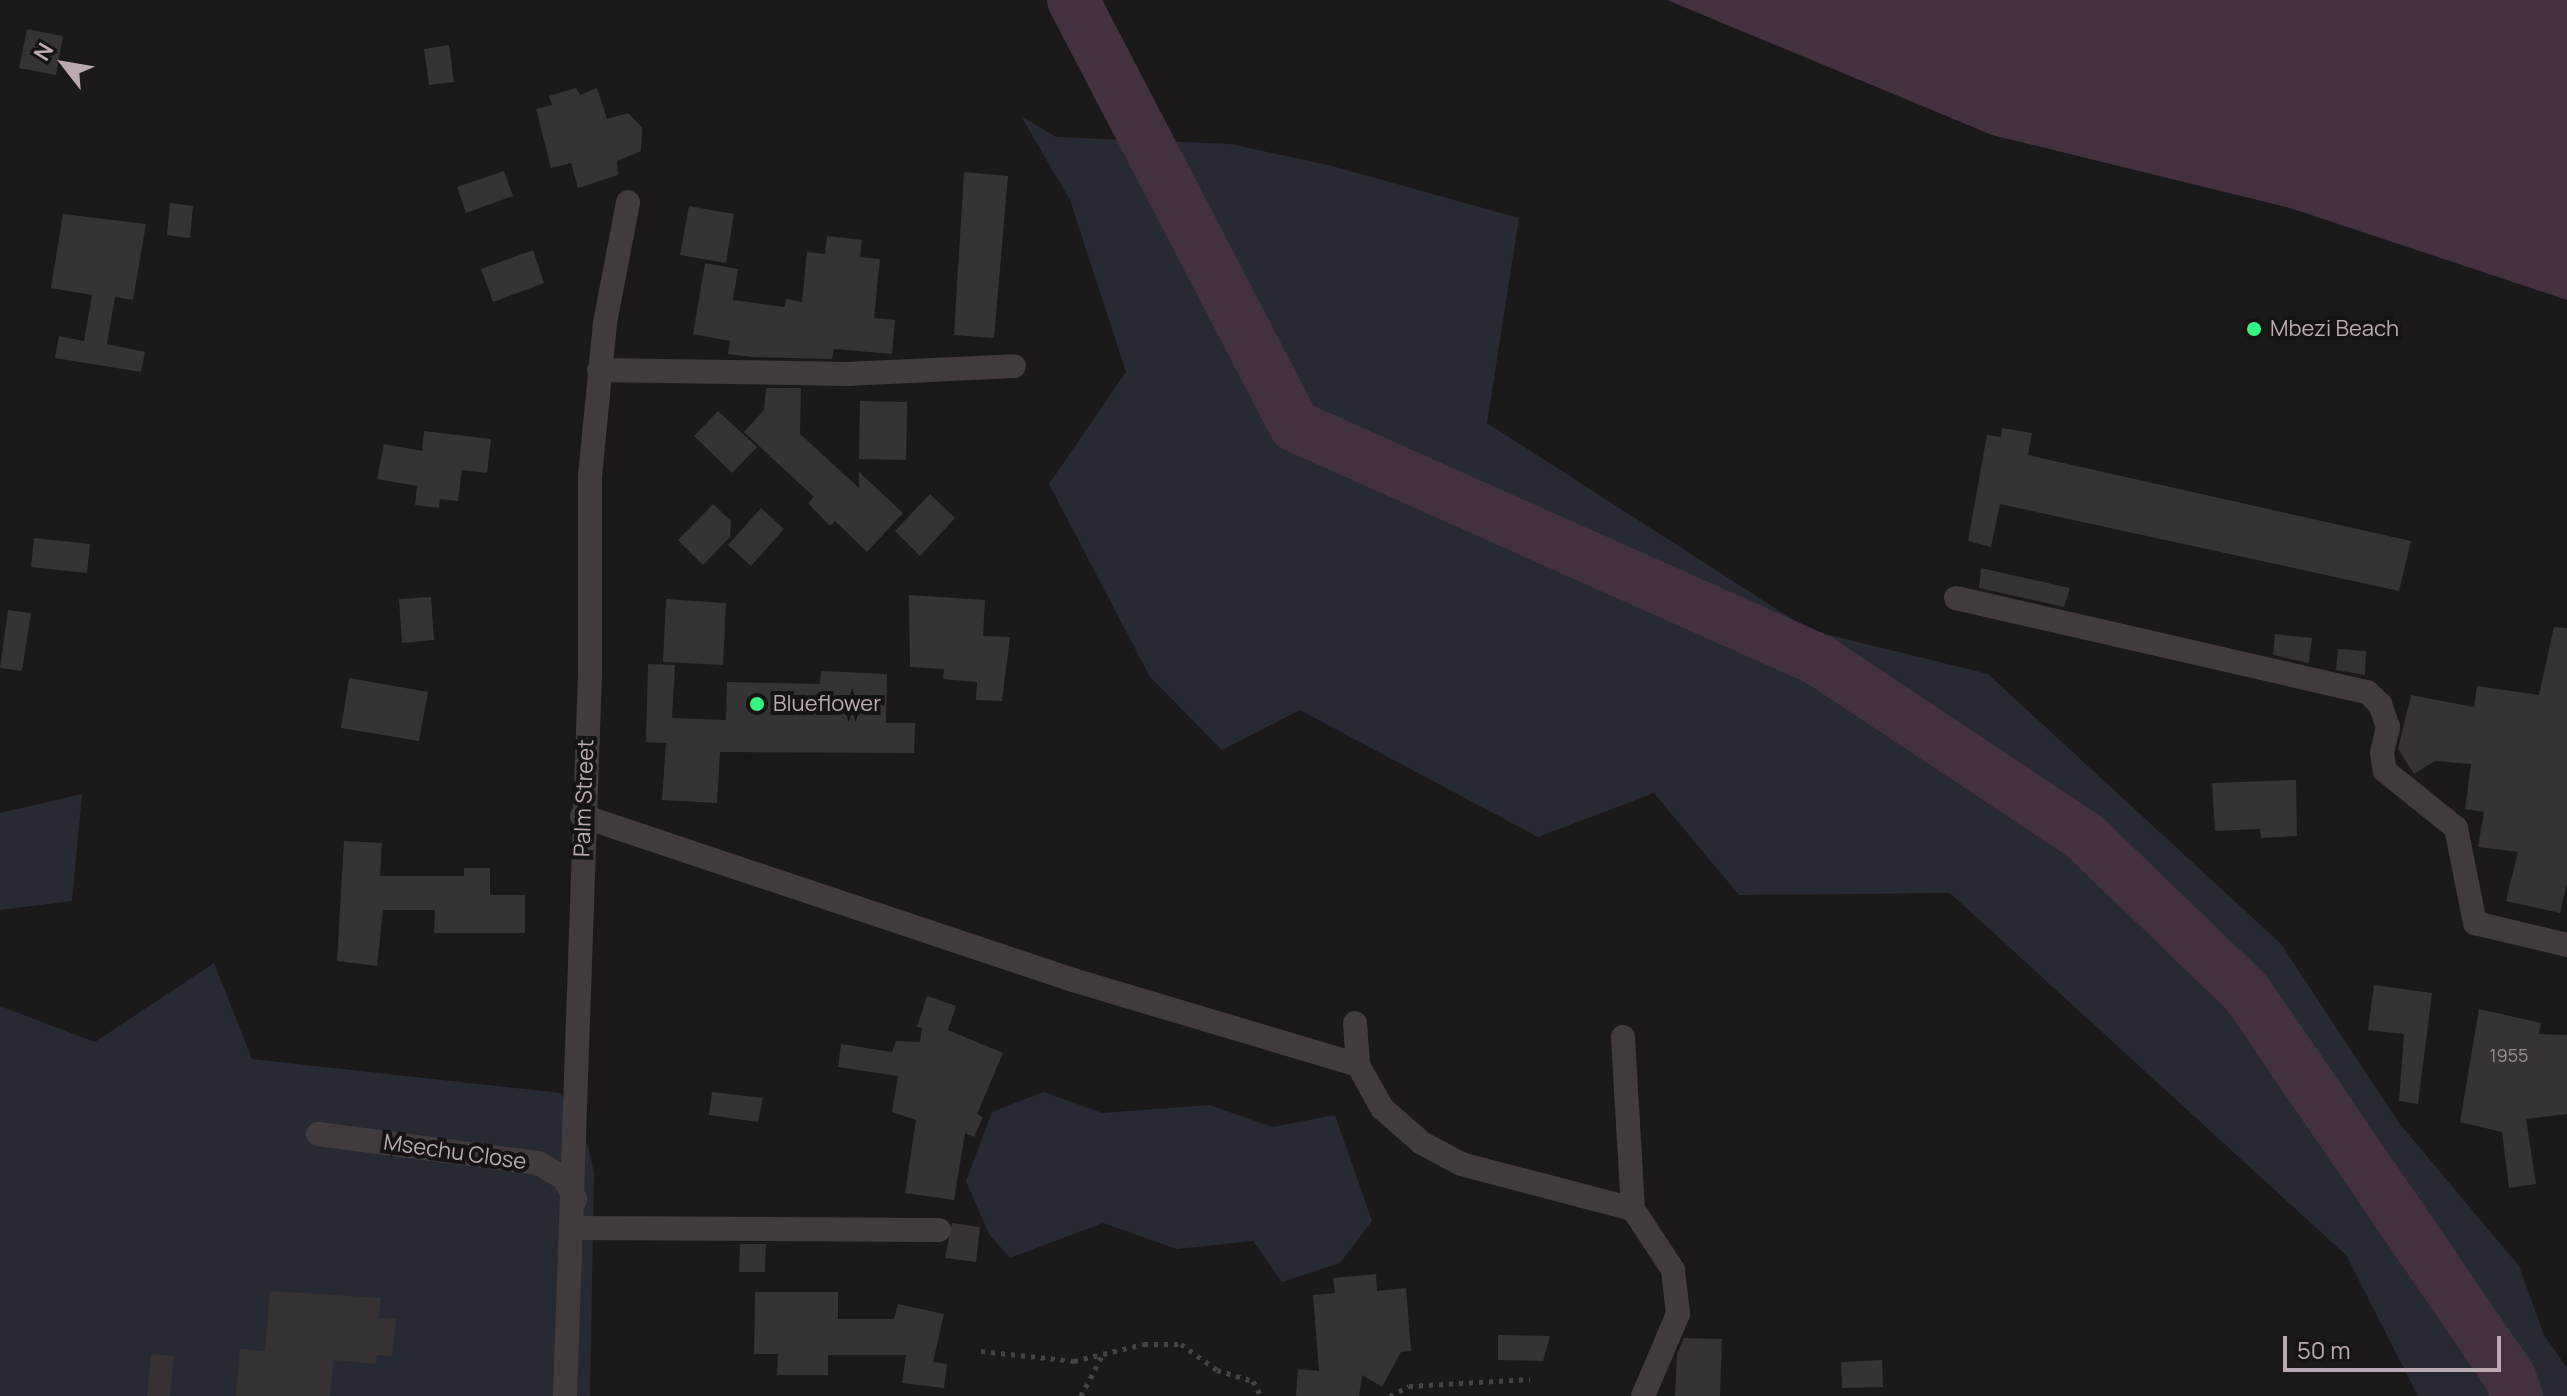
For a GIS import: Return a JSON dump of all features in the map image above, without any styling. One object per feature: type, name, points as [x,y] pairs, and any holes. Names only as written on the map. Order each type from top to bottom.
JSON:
[{"type":"street","name":"Palm Street","points":[[565,1396],[575,1199],[582,816],[590,674],[590,476],[599,370],[628,202]]},
{"type":"street","points":[[599,370],[847,374],[1014,366]]},
{"type":"street","points":[[1956,598],[2367,692],[2380,704],[2388,727],[2382,753],[2385,771],[2456,828],[2475,923],[2567,945]]},
{"type":"street","points":[[582,816],[1059,975],[1358,1065]]},
{"type":"street","points":[[1355,1023],[1358,1065],[1382,1108],[1422,1143],[1461,1164],[1633,1209]]},
{"type":"street","points":[[1623,1037],[1633,1209],[1673,1270],[1678,1314],[1643,1396]]},
{"type":"street","name":"Msechu Close","points":[[318,1134],[538,1163],[564,1178],[575,1199]]},
{"type":"street","points":[[572,1228],[939,1230]]},
{"type":"path","points":[[981,1351],[1074,1361],[1104,1352],[1181,1344],[1217,1370],[1253,1381],[1261,1396]]},
{"type":"path","points":[[1081,1396],[1104,1352]]},
{"type":"path","points":[[1390,1396],[1409,1386],[1530,1379]]},
{"type":"shaded area","points":[[1667,0],[2567,0],[2567,300],[2290,208],[1992,135]]},
{"type":"shaded area","points":[[1021,116],[1056,137],[1231,144],[1332,166],[1519,218],[1487,423],[1809,630],[1988,674],[2281,944],[2399,1123],[2519,1266],[2544,1335],[2567,1368],[2567,1396],[2418,1396],[2346,1255],[1950,893],[1739,895],[1654,793],[1538,837],[1300,710],[1222,750],[1150,677],[1049,484],[1126,372],[1070,200]]},
{"type":"shaded area","points":[[82,794],[72,901],[0,910],[0,813]]},
{"type":"shaded area","points":[[214,963],[252,1059],[561,1093],[588,1146],[594,1173],[590,1396],[0,1396],[0,1006],[95,1042]]},
{"type":"shaded area","points":[[1044,1092],[1102,1113],[1209,1105],[1273,1127],[1335,1115],[1372,1221],[1340,1263],[1282,1282],[1253,1241],[1177,1249],[1103,1223],[1010,1258],[989,1234],[966,1181],[992,1112]]},
{"type":"building","points":[[27,29],[63,36],[56,75],[19,68]]},
{"type":"building","points":[[449,45],[454,82],[429,85],[424,49]]},
{"type":"building","points":[[576,88],[580,95],[597,88],[607,119],[628,113],[642,127],[641,151],[617,161],[618,175],[578,188],[571,163],[551,168],[536,109],[552,105],[549,96]]},
{"type":"building","points":[[504,171],[513,196],[466,213],[457,187]]},
{"type":"building","points":[[964,172],[1008,176],[994,338],[954,335]]},
{"type":"building","points":[[170,203],[193,206],[190,238],[167,235]]},
{"type":"building","points":[[689,206],[734,214],[726,263],[680,255]]},
{"type":"building","points":[[63,214],[146,224],[133,300],[115,297],[107,344],[145,352],[141,372],[55,358],[59,336],[84,341],[92,295],[51,288]]},
{"type":"building","points":[[827,236],[862,240],[860,257],[880,259],[874,318],[895,320],[892,354],[834,349],[832,359],[752,357],[728,354],[730,341],[693,334],[705,263],[738,269],[733,300],[785,307],[786,299],[802,302],[807,252],[825,254]]},
{"type":"building","points":[[533,250],[544,283],[493,302],[481,269]]},
{"type":"building","points":[[766,388],[801,388],[800,434],[859,488],[859,472],[903,513],[867,552],[835,521],[830,526],[808,503],[814,497],[744,432],[764,410]]},
{"type":"building","points":[[860,401],[907,402],[906,460],[859,459]]},
{"type":"building","points":[[718,411],[757,447],[732,473],[694,436]]},
{"type":"building","points":[[2002,428],[2032,433],[2028,455],[2411,541],[2399,591],[2000,504],[1991,547],[1968,541],[1987,435],[2001,437]]},
{"type":"building","points":[[424,431],[491,439],[487,473],[462,470],[458,501],[440,499],[439,508],[415,505],[417,486],[377,479],[384,444],[422,451]]},
{"type":"building","points":[[930,494],[955,518],[920,556],[895,531]]},
{"type":"building","points":[[713,504],[731,521],[730,537],[703,565],[678,540]]},
{"type":"building","points":[[761,508],[784,529],[751,566],[728,545]]},
{"type":"building","points":[[34,538],[90,544],[87,573],[31,567]]},
{"type":"building","points":[[1981,568],[2070,588],[2064,607],[1979,588]]},
{"type":"building","points":[[909,595],[985,600],[983,636],[1010,637],[1002,701],[976,700],[977,682],[943,679],[944,669],[910,667]]},
{"type":"building","points":[[431,597],[434,640],[402,643],[399,599]]},
{"type":"building","points":[[666,599],[726,603],[723,665],[663,662]]},
{"type":"building","points":[[8,610],[31,613],[22,671],[0,668]]},
{"type":"building","points":[[2554,627],[2567,628],[2567,883],[2560,913],[2506,901],[2518,852],[2478,847],[2484,812],[2465,809],[2471,764],[2435,761],[2414,774],[2398,749],[2411,695],[2474,707],[2477,686],[2539,695]]},
{"type":"building","points":[[2275,634],[2312,638],[2309,663],[2273,655]]},
{"type":"building","points":[[2338,649],[2366,651],[2365,675],[2336,670]]},
{"type":"building","points":[[648,664],[675,665],[672,718],[726,720],[727,682],[820,684],[821,671],[887,674],[886,723],[915,723],[914,753],[720,752],[717,803],[662,800],[666,743],[646,742]]},
{"type":"building","points":[[349,678],[428,692],[419,741],[341,728]]},
{"type":"building","points":[[2296,780],[2297,836],[2261,838],[2260,829],[2215,831],[2212,783]]},
{"type":"building","points":[[344,841],[382,843],[380,876],[464,876],[464,868],[490,868],[490,895],[525,895],[525,933],[434,933],[435,910],[383,910],[377,966],[337,961]]},
{"type":"building","points":[[2374,985],[2432,993],[2418,1104],[2399,1101],[2404,1034],[2368,1030]]},
{"type":"building","points":[[927,996],[956,1006],[948,1030],[1003,1053],[977,1114],[983,1117],[974,1137],[965,1133],[954,1200],[905,1193],[916,1120],[892,1112],[898,1076],[838,1067],[841,1044],[892,1052],[896,1041],[920,1042],[922,1028],[917,1027]]},
{"type":"building","points":[[2479,1009],[2541,1023],[2539,1034],[2567,1035],[2567,1114],[2526,1119],[2536,1184],[2509,1188],[2502,1132],[2460,1122]]},
{"type":"building","points":[[712,1092],[763,1098],[758,1122],[709,1115]]},
{"type":"building","points":[[952,1223],[980,1227],[976,1262],[945,1258]]},
{"type":"building","points":[[740,1244],[766,1244],[765,1272],[739,1272]]},
{"type":"building","points":[[1376,1274],[1377,1291],[1406,1288],[1411,1351],[1401,1352],[1382,1387],[1362,1375],[1359,1396],[1296,1396],[1298,1369],[1319,1371],[1313,1295],[1335,1293],[1333,1278]]},
{"type":"building","points":[[270,1291],[381,1298],[379,1318],[396,1319],[392,1356],[377,1355],[376,1364],[334,1360],[330,1396],[236,1396],[240,1349],[265,1351]]},
{"type":"building","points":[[755,1292],[838,1292],[838,1319],[894,1319],[898,1304],[944,1314],[933,1362],[947,1364],[944,1388],[902,1383],[906,1355],[828,1355],[828,1375],[777,1375],[778,1354],[754,1354]]},
{"type":"building","points":[[1498,1335],[1550,1336],[1543,1361],[1498,1360]]},
{"type":"building","points":[[1684,1338],[1722,1339],[1720,1396],[1675,1396],[1677,1354]]},
{"type":"building","points":[[151,1354],[174,1356],[170,1396],[147,1396]]},
{"type":"building","points":[[1882,1360],[1883,1387],[1842,1388],[1841,1362]]},
{"type":"waterway","points":[[1073,0],[1295,426],[1819,660],[2085,837],[2247,993],[2510,1377],[2517,1396]]},
{"type":"place","name":"Mbezi Beach","points":[[2254,329]]},
{"type":"place","name":"Blueflower","points":[[757,704]]}]
